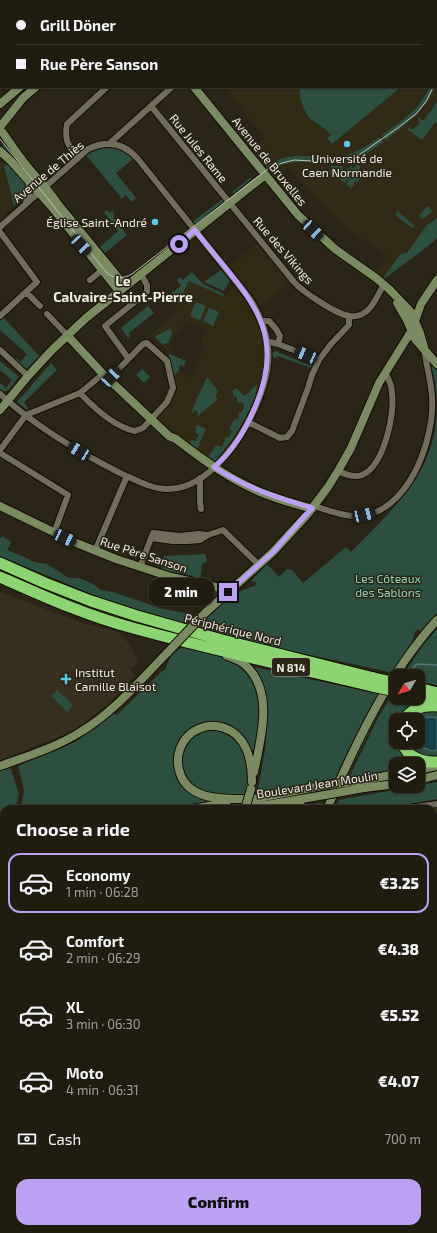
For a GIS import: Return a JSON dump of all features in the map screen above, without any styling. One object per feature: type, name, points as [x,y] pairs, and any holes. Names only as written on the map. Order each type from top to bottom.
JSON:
[{"type":"highway","name":"Périphérique Nord","points":[[0,563],[91,601],[137,616],[373,682],[389,689]]},
{"type":"highway","name":"Périphérique Nord","points":[[0,577],[86,613],[132,628],[210,648],[373,682],[389,683]]},
{"type":"highway","points":[[425,690],[437,693]]},
{"type":"highway","points":[[425,698],[437,701]]},
{"type":"highway","points":[[409,713],[416,708],[424,706],[437,706]]},
{"type":"highway","points":[[406,749],[412,756],[424,761],[437,762]]},
{"type":"street","points":[[0,104],[19,88]]},
{"type":"street","points":[[35,88],[23,98],[0,128],[16,152],[45,186],[122,289]]},
{"type":"street","points":[[78,157],[67,143],[67,124],[105,88]]},
{"type":"street","points":[[110,143],[171,88]]},
{"type":"street","name":"Avenue de Bruxelles","points":[[195,88],[298,215],[345,257],[372,274],[411,312],[414,326],[424,347],[437,364]]},
{"type":"street","name":"Rue Jules Rame","points":[[151,106],[230,203]]},
{"type":"street","points":[[0,394],[26,415],[67,444],[91,458],[127,476],[151,486],[165,489],[182,487],[200,478],[214,467],[228,453],[248,422],[258,401],[267,372],[267,341],[261,322],[250,299],[135,156],[124,147],[110,143]]},
{"type":"street","name":"Avenue de Thiès","points":[[0,227],[88,149],[100,144],[110,143]]},
{"type":"street","points":[[0,151],[28,180],[102,270],[122,289]]},
{"type":"street","points":[[0,410],[28,376],[67,335],[195,230],[266,175]]},
{"type":"street","points":[[25,204],[30,191],[28,180]]},
{"type":"street","name":"Rue des Vikings","points":[[230,203],[298,286],[316,300],[349,316]]},
{"type":"street","points":[[0,232],[37,282],[0,316]]},
{"type":"street","points":[[90,280],[102,270]]},
{"type":"street","points":[[128,358],[105,326],[147,292],[147,285],[141,274]]},
{"type":"street","points":[[0,766],[56,745],[83,731],[116,704],[205,613],[287,538],[313,507],[338,471],[379,383],[414,326],[421,304],[437,282]]},
{"type":"street","points":[[248,422],[280,438],[288,436],[292,431],[310,380],[319,360],[331,344],[349,325],[349,316],[362,314],[368,310],[386,287]]},
{"type":"street","points":[[26,292],[40,306]]},
{"type":"street","points":[[47,314],[106,377],[166,434],[173,439],[176,439],[214,467],[266,494],[313,507],[355,516],[374,513],[386,507],[394,500],[410,480],[423,456],[428,439],[432,411],[432,396],[424,347]]},
{"type":"street","points":[[261,322],[269,321],[276,329],[280,336],[278,344]]},
{"type":"street","points":[[267,341],[319,360]]},
{"type":"street","points":[[0,450],[26,415],[80,393],[106,377],[143,344],[147,343],[167,362],[173,388],[167,402],[154,421],[138,431],[129,430],[105,416],[80,393]]},
{"type":"street","points":[[0,350],[28,376]]},
{"type":"street","points":[[338,471],[354,477],[362,475],[372,466],[381,451],[389,431],[393,407],[392,393],[385,373]]},
{"type":"street","points":[[0,453],[68,495],[54,533]]},
{"type":"street","points":[[95,551],[127,476]]},
{"type":"street","points":[[200,478],[201,509]]},
{"type":"street","name":"Rue Père Sanson","points":[[0,506],[54,533],[95,551],[182,580],[220,588],[228,592]]},
{"type":"street","points":[[140,567],[151,538],[173,542],[200,540],[208,535],[224,530],[259,565]]},
{"type":"street","points":[[329,805],[377,706],[412,649],[437,620]]},
{"type":"street","points":[[210,648],[243,663],[255,677],[259,687],[263,717],[252,786],[247,805]]},
{"type":"street","points":[[252,786],[251,763],[247,750],[240,739],[230,730],[211,725],[198,729],[188,736],[180,747],[178,763],[179,771],[183,779],[192,790],[205,796],[220,799],[252,799]]},
{"type":"street","points":[[425,769],[437,766]]},
{"type":"street","points":[[425,778],[437,775]]},
{"type":"street","name":"Boulevard Jean Moulin","points":[[266,805],[325,795],[389,776]]},
{"type":"street","points":[[216,805],[321,786],[365,784]]},
{"type":"street","name":"Boulevard Jean Moulin","points":[[365,784],[389,784]]},
{"type":"street","points":[[294,805],[303,799]]},
{"type":"shaded area","name":"Université de Caen Normandie","points":[[225,88],[437,88],[437,238],[384,279],[376,272],[387,256],[346,228],[316,199],[288,167],[274,179],[250,150],[265,138]]},
{"type":"shaded area","points":[[0,160],[8,165],[25,184],[25,194],[0,220]]},
{"type":"shaded area","points":[[258,244],[290,283],[261,306],[229,266]]},
{"type":"shaded area","points":[[189,279],[228,297],[234,285],[251,311],[260,330],[264,351],[262,375],[254,402],[237,434],[215,462],[157,419],[157,417],[170,403],[177,387],[167,350],[150,334],[172,317]],"holes":[[[185,321],[206,331],[201,343],[205,345],[192,374],[187,377],[178,370],[181,365],[184,366],[186,361],[170,355],[173,348],[169,346],[176,332],[180,334]]]},
{"type":"shaded area","name":"Institut Camille Blaisot","points":[[0,592],[83,623],[118,632],[130,645],[138,662],[130,668],[134,676],[128,683],[104,707],[73,731],[0,760]]},
{"type":"green space","points":[[300,88],[400,88],[332,144],[327,138],[331,135],[312,120],[305,112],[300,97]]},
{"type":"green space","points":[[428,88],[435,88],[426,103],[408,123],[386,140],[382,135],[403,120],[421,102]]},
{"type":"green space","points":[[437,102],[437,124],[435,122],[422,140],[408,129],[409,127],[412,130],[420,123],[418,120],[419,118],[422,121],[425,119]]},
{"type":"green space","points":[[380,137],[383,142],[368,153],[350,162],[338,163],[327,158],[355,152]]},
{"type":"green space","points":[[8,142],[41,185],[39,187],[0,148]]},
{"type":"green space","points":[[102,148],[119,150],[126,153],[133,159],[116,173],[136,198],[131,202],[126,195],[121,199],[86,155]]},
{"type":"green space","points":[[311,156],[324,163],[296,162],[283,164],[269,170],[266,166],[282,158]]},
{"type":"green space","points":[[355,163],[360,166],[361,177],[357,183],[355,181],[353,184],[355,185],[351,188],[346,184],[349,181],[347,179],[345,183],[337,177],[340,173],[338,172],[336,176],[330,173],[331,166],[342,166],[343,170],[350,168],[351,164],[352,168],[356,167]]},
{"type":"green space","points":[[8,165],[25,184],[25,194],[14,206],[4,166]]},
{"type":"green space","points":[[251,177],[254,181],[236,196],[232,192]]},
{"type":"green space","points":[[223,199],[225,202],[196,225],[192,222]]},
{"type":"green space","points":[[427,206],[433,211],[423,219],[419,216]]},
{"type":"green space","points":[[107,210],[110,213],[113,210],[114,218],[127,235],[105,253],[100,247],[118,231],[104,212]]},
{"type":"green space","points":[[397,211],[412,223],[414,229],[396,216]]},
{"type":"green space","points":[[437,218],[437,238],[384,279],[383,278],[401,254],[407,253],[427,225]]},
{"type":"green space","points":[[221,270],[230,280],[224,291],[204,282]]},
{"type":"green space","points":[[192,272],[203,284],[224,294],[223,296],[189,281],[178,304],[171,293],[181,286],[177,280],[180,277],[183,280]]},
{"type":"green space","points":[[196,302],[206,306],[200,320],[190,316]]},
{"type":"green space","points":[[148,306],[154,313],[129,333],[130,336],[128,338],[121,328]]},
{"type":"green space","points":[[209,308],[219,312],[213,326],[203,321]]},
{"type":"green space","points":[[4,318],[39,356],[27,369],[14,360],[16,358],[21,362],[27,354],[0,330],[0,320]]},
{"type":"green space","points":[[169,329],[172,331],[172,334],[168,343],[162,344],[155,337]]},
{"type":"green space","points":[[275,351],[312,365],[311,368],[277,356],[276,358],[272,357],[272,353]]},
{"type":"green space","points":[[170,354],[186,361],[184,366],[181,365],[179,367],[179,371],[174,375],[169,355]]},
{"type":"green space","points":[[0,361],[19,377],[8,390],[3,392],[0,389],[0,383],[6,388],[12,380],[0,370]]},
{"type":"green space","points":[[51,363],[57,370],[24,402],[28,408],[27,410],[17,402]]},
{"type":"green space","points":[[431,365],[437,370],[437,398],[435,381]]},
{"type":"green space","points":[[142,369],[150,377],[144,383],[136,375]]},
{"type":"green space","points":[[207,377],[218,391],[216,396],[217,400],[198,416],[197,411],[194,410],[193,413],[191,412]]},
{"type":"green space","points":[[257,384],[253,403],[235,436],[215,461],[208,457],[216,445],[222,447],[226,437],[229,438],[232,431],[229,430],[234,420],[239,418],[238,413],[244,408],[243,403],[237,402],[237,397],[234,396],[232,391],[236,388],[244,396]]},
{"type":"green space","name":"Les Côteaux des Sablons","points":[[437,415],[437,613],[421,631],[418,629],[415,632],[412,642],[396,669],[389,669],[389,672],[195,630],[215,610],[230,598],[255,586],[256,582],[251,581],[267,564],[279,577],[287,569],[292,570],[303,583],[346,547],[351,552],[381,522],[407,491],[418,475],[427,457],[434,437]]},
{"type":"green space","points":[[197,425],[206,429],[197,449],[190,444],[191,440],[196,441],[199,434],[195,432]]},
{"type":"green space","points":[[2,536],[11,543],[7,550],[34,562],[47,564],[69,578],[79,578],[95,585],[101,590],[113,592],[163,609],[192,614],[194,619],[186,624],[178,624],[94,595],[0,556],[0,539]]},
{"type":"green space","points":[[205,554],[207,561],[202,564],[200,580],[193,579],[193,576],[180,573],[178,575],[162,570],[164,556]]},
{"type":"green space","points":[[0,565],[124,616],[198,640],[104,616],[0,573]]},
{"type":"green space","points":[[437,629],[437,685],[425,682],[425,669],[407,669],[422,646]]},
{"type":"green space","points":[[182,647],[224,658],[241,668],[255,688],[259,711],[255,750],[250,750],[218,723],[187,732],[175,748],[175,772],[182,786],[194,795],[214,802],[192,805],[22,805],[24,790],[18,766],[75,742],[98,726],[114,712],[115,715],[119,713],[166,668],[171,656]]},
{"type":"green space","points":[[254,667],[378,694],[336,778],[257,794],[265,750],[268,714],[266,693]]},
{"type":"green space","points":[[57,690],[73,705],[67,712],[51,696]]},
{"type":"green space","points":[[388,695],[345,779],[365,737]]},
{"type":"green space","points":[[389,700],[389,705],[420,705],[410,713],[389,713],[389,749],[409,749],[420,757],[389,757],[389,772],[349,778],[379,716]]},
{"type":"green space","points":[[437,710],[437,718],[425,718],[425,713],[418,713]]},
{"type":"green space","points":[[206,730],[222,730],[235,737],[240,743],[247,758],[250,774],[245,797],[205,793],[190,782],[182,766],[184,750],[193,737]]},
{"type":"green space","points":[[425,748],[432,751],[437,750],[437,758],[419,755],[412,749]]},
{"type":"green space","points":[[425,761],[430,765],[425,766]]},
{"type":"green space","points":[[5,767],[11,769],[19,794],[16,805],[0,805],[0,769]]},
{"type":"green space","points":[[437,782],[437,799],[406,805],[337,805],[339,800],[389,791],[389,793],[425,793],[425,784]]},
{"type":"green space","points":[[327,789],[332,790],[247,805],[232,805]]},
{"type":"green space","points":[[321,803],[325,805],[310,805]]},
{"type":"water","points":[[425,718],[437,718],[437,750],[432,751],[425,748]]},
{"type":"waterway","points":[[412,669],[417,664],[437,665]]},
{"type":"tram line","points":[[0,139],[107,273],[116,277],[125,277],[132,274],[268,169],[294,160],[330,162],[359,155],[417,113],[427,100],[433,88]]},
{"type":"place","name":"Université de Caen Normandie","points":[[347,144]]},
{"type":"place","name":"Église Saint-André","points":[[155,222]]},
{"type":"place","name":"Institut Camille Blaisot","points":[[66,679]]},
{"type":"district","name":"Le Calvaire-Saint-Pierre","points":[[123,288]]},
{"type":"route","points":[[179,244],[195,230],[250,299],[261,322],[267,341],[267,372],[263,389],[258,401],[248,422],[236,441],[228,453],[214,467],[253,489],[280,499],[312,508],[287,538],[228,592]]}]
